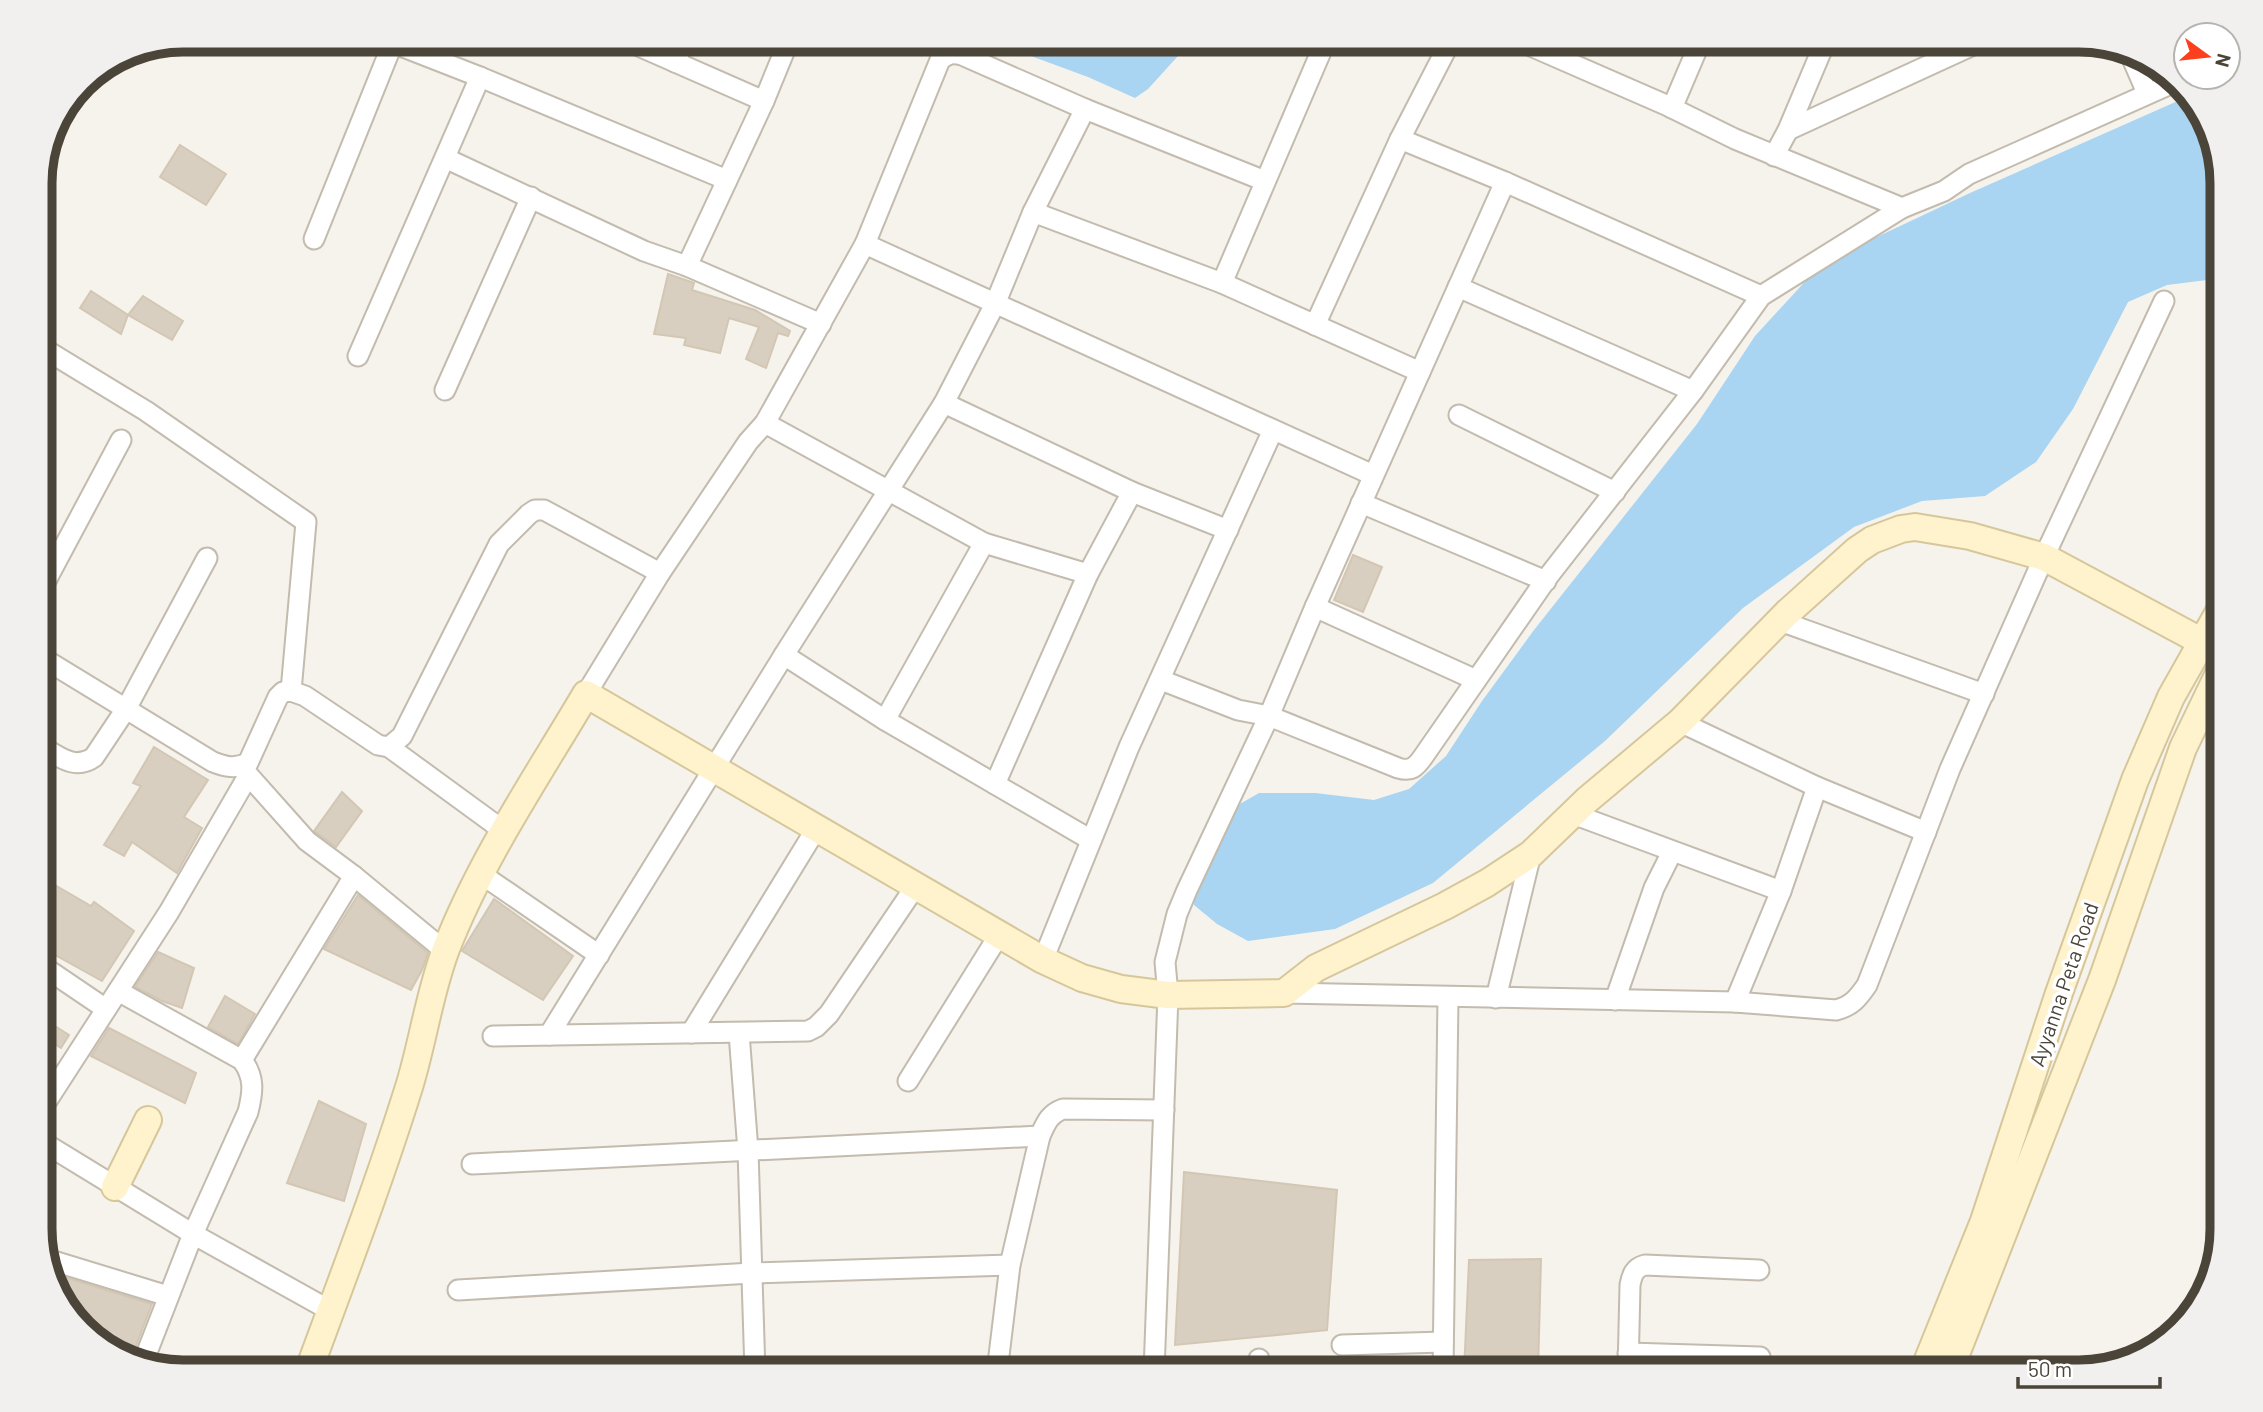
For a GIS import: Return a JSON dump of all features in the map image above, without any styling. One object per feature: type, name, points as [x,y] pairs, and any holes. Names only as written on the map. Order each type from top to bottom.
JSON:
[{"type":"street","points":[[314,239],[390,52]]},
{"type":"street","points":[[419,52],[727,180]]},
{"type":"street","points":[[652,52],[764,102]]},
{"type":"street","points":[[675,62],[680,52]]},
{"type":"street","points":[[687,266],[764,102],[784,52]]},
{"type":"street","points":[[1223,283],[1321,52]]},
{"type":"street","points":[[1315,325],[1400,139],[1445,52]]},
{"type":"street","points":[[1563,52],[1774,156],[1902,208]]},
{"type":"street","points":[[1672,108],[1696,52]]},
{"type":"street","points":[[1774,156],[1821,52]]},
{"type":"street","points":[[1788,130],[1958,52]]},
{"type":"street","points":[[313,1360],[380,1176],[410,1084],[445,951],[466,903],[504,831],[660,573],[748,442],[765,423],[821,324],[864,244],[940,60],[950,53],[962,55],[1085,109],[1265,181]]},
{"type":"street","points":[[2135,64],[2147,93]]},
{"type":"street","points":[[358,356],[480,77]]},
{"type":"street","points":[[1161,680],[1238,710],[1269,716],[1398,768],[1408,770],[1418,765],[1546,581],[1693,391],[1761,296],[1902,208],[1944,191],[1969,174],[2166,86]]},
{"type":"street","points":[[549,1035],[784,655],[944,403],[995,304],[1033,212],[1085,109]]},
{"type":"street","points":[[1400,139],[1505,182],[1761,296]]},
{"type":"street","points":[[445,158],[644,251],[687,266],[821,324]]},
{"type":"street","points":[[1154,1360],[1168,995],[1165,962],[1177,914],[1269,716],[1373,475],[1505,182]]},
{"type":"street","points":[[445,390],[531,197]]},
{"type":"street","points":[[1033,212],[1223,283],[1420,372]]},
{"type":"street","points":[[864,244],[1373,475]]},
{"type":"street","points":[[1458,287],[1693,391]]},
{"type":"street","points":[[586,694],[1043,960],[1082,978],[1121,989],[1168,995],[1284,993],[1735,1002],[1836,1010],[1849,1007],[1867,985],[1950,769],[2164,301]]},
{"type":"street","points":[[53,354],[146,411],[306,522],[291,691]]},
{"type":"street","points":[[944,403],[1132,492],[1228,530]]},
{"type":"street","points":[[1459,415],[1615,492]]},
{"type":"street","points":[[765,423],[984,543],[1088,573]]},
{"type":"street","points":[[1043,960],[1129,747],[1273,430]]},
{"type":"street","points":[[53,568],[121,440]]},
{"type":"street","points":[[995,784],[1088,573],[1132,492]]},
{"type":"street","points":[[1361,503],[1546,581]]},
{"type":"street","points":[[389,747],[402,736],[499,544],[529,514],[544,510],[660,573]]},
{"type":"street","points":[[1284,993],[1316,968],[1445,906],[1531,854],[1680,722],[1780,621],[1871,540],[1914,527],[1970,536],[2045,557],[2210,647]]},
{"type":"street","points":[[885,720],[984,543]]},
{"type":"street","points":[[53,753],[70,763],[79,764],[94,757],[126,709],[207,558]]},
{"type":"street","points":[[1315,607],[1476,680]]},
{"type":"street","points":[[1780,621],[1984,694]]},
{"type":"street","name":"Ayyanna Peta Road","points":[[1928,1360],[1984,1221],[2059,993],[2135,780],[2171,698],[2210,650]]},
{"type":"street","points":[[784,655],[885,720],[1091,840]]},
{"type":"street","points":[[53,664],[213,762],[244,771],[307,841],[445,951]]},
{"type":"street","points":[[53,1091],[169,912],[252,757],[278,697],[283,692],[291,691],[305,696],[378,745],[389,747],[504,831]]},
{"type":"street","points":[[1954,1360],[2102,980],[2183,748],[2210,692]]},
{"type":"street","points":[[1680,722],[1817,787],[1926,832]]},
{"type":"street","points":[[1735,1002],[1781,891],[1817,787]]},
{"type":"street","points":[[1573,814],[1781,891]]},
{"type":"street","points":[[691,1033],[816,829]]},
{"type":"street","points":[[1615,1000],[1654,888],[1672,852]]},
{"type":"street","points":[[1496,998],[1531,854]]},
{"type":"street","points":[[481,874],[599,955]]},
{"type":"street","points":[[242,1060],[354,876]]},
{"type":"street","points":[[494,1036],[800,1032],[816,1027],[828,1014],[915,887]]},
{"type":"street","points":[[908,1081],[999,935]]},
{"type":"street","points":[[53,973],[106,1009]]},
{"type":"street","points":[[118,991],[242,1060],[252,1079],[248,1112],[193,1234],[146,1354]]},
{"type":"street","points":[[1443,1360],[1448,997]]},
{"type":"street","points":[[740,1033],[748,1151],[755,1360]]},
{"type":"street","points":[[998,1360],[1010,1265],[1040,1136],[1054,1112],[1063,1109],[1164,1110]]},
{"type":"street","points":[[115,1187],[148,1120]]},
{"type":"street","points":[[472,1164],[1040,1136]]},
{"type":"street","points":[[53,1148],[193,1234],[331,1311]]},
{"type":"street","points":[[57,1262],[167,1296]]},
{"type":"street","points":[[458,1290],[752,1273],[1010,1265]]},
{"type":"street","points":[[1628,1360],[1630,1285],[1634,1271],[1639,1266],[1759,1270]]},
{"type":"street","points":[[1342,1345],[1443,1342]]},
{"type":"street","points":[[1681,1360],[1760,1357]]},
{"type":"water","points":[[1020,52],[1190,52],[1178,56],[1148,89],[1135,98]]},
{"type":"water","points":[[2180,100],[2197,125],[2208,158],[2210,280],[2167,285],[2128,302],[2073,409],[2036,462],[1985,496],[1922,501],[1854,527],[1743,608],[1605,741],[1433,883],[1335,929],[1248,941],[1217,924],[1194,905],[1195,879],[1226,812],[1259,793],[1315,793],[1374,800],[1409,789],[1446,756],[1534,630],[1697,424],[1755,336],[1811,275],[1862,244]]},
{"type":"building","points":[[180,145],[226,174],[206,205],[160,177]]},
{"type":"building","points":[[668,274],[694,283],[692,290],[755,310],[790,331],[788,336],[778,333],[766,368],[746,359],[759,327],[729,318],[720,353],[684,345],[686,338],[654,334]]},
{"type":"building","points":[[91,291],[128,315],[121,334],[80,308]]},
{"type":"building","points":[[143,296],[183,321],[172,340],[128,315]]},
{"type":"building","points":[[1353,555],[1382,567],[1363,612],[1334,600]]},
{"type":"building","points":[[154,747],[208,780],[184,817],[202,828],[177,873],[132,842],[124,856],[104,845],[141,786],[133,783]]},
{"type":"building","points":[[342,792],[362,811],[336,847],[314,831]]},
{"type":"building","points":[[53,884],[91,906],[94,902],[134,931],[102,981],[53,954]]},
{"type":"building","points":[[358,895],[428,953],[411,990],[324,949]]},
{"type":"building","points":[[494,899],[573,956],[543,1000],[462,951]]},
{"type":"building","points":[[158,952],[194,968],[182,1008],[135,987]]},
{"type":"building","points":[[225,996],[255,1014],[238,1044],[208,1027]]},
{"type":"building","points":[[53,1025],[69,1035],[61,1048],[53,1043]]},
{"type":"building","points":[[109,1028],[196,1073],[185,1103],[91,1056]]},
{"type":"building","points":[[319,1101],[366,1124],[344,1201],[287,1183]]},
{"type":"building","points":[[1184,1172],[1337,1190],[1327,1330],[1175,1345]]},
{"type":"building","points":[[1541,1259],[1538,1360],[1465,1360],[1469,1260]]},
{"type":"building","points":[[61,1276],[152,1304],[134,1350],[118,1342],[91,1321],[70,1294]]}]
